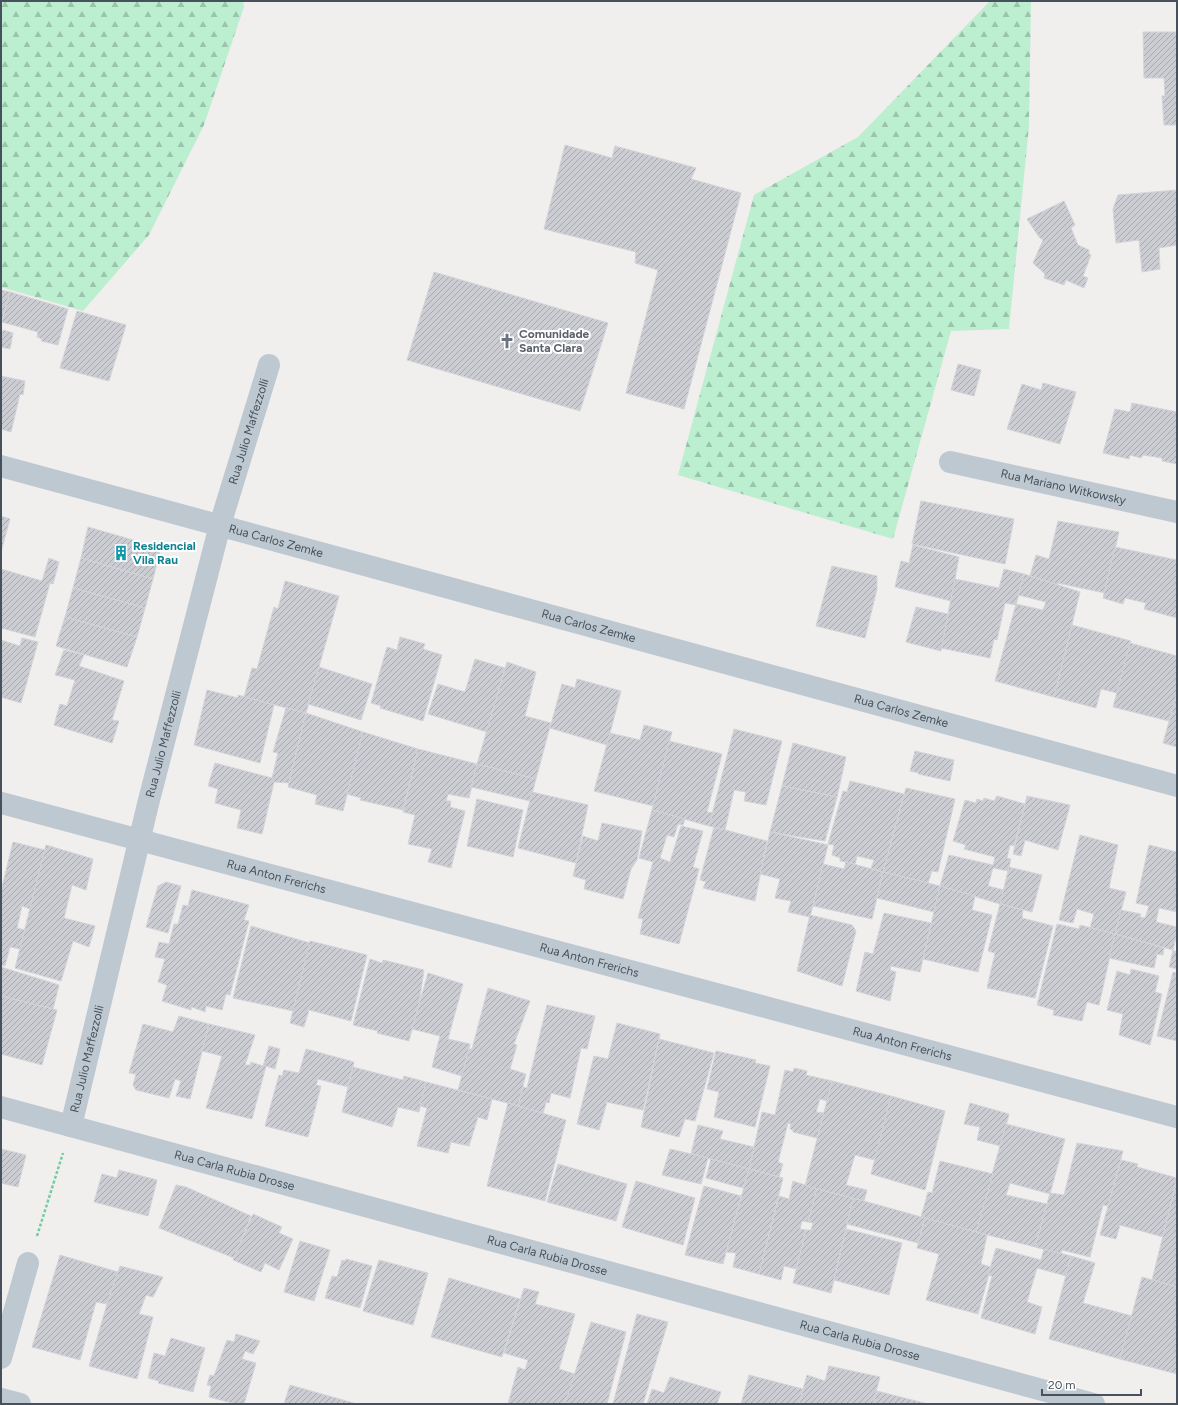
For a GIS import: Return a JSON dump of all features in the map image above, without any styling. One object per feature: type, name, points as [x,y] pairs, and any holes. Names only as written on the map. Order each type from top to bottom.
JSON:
[{"type":"street","name":"Rua Julio Maffezzolli","points":[[71,1126],[138,839],[220,525],[269,366]]},
{"type":"street","name":"Rua Mariano Witkowsky","points":[[950,462],[1177,512]]},
{"type":"street","name":"Rua Carlos Zemke","points":[[1,466],[1177,786]]},
{"type":"street","name":"Rua Anton Frerichs","points":[[1,803],[1177,1117]]},
{"type":"street","name":"Rua Carla Rubia Drosse","points":[[1,1107],[1094,1404]]},
{"type":"street","points":[[1,1358],[28,1263]]},
{"type":"street","points":[[1,1399],[20,1404]]},
{"type":"path","points":[[28,1263],[71,1126]]},
{"type":"green space","points":[[1,1],[243,1],[244,7],[204,125],[149,235],[83,311],[1,287]]},
{"type":"green space","points":[[990,1],[1031,1],[1029,126],[1009,329],[951,331],[893,539],[678,475],[754,195],[858,137]]},
{"type":"building","points":[[1143,32],[1177,32],[1177,125],[1164,125],[1162,96],[1165,96],[1164,78],[1144,78]]},
{"type":"building","points":[[565,145],[612,158],[615,146],[696,168],[691,179],[741,193],[684,409],[626,393],[658,270],[635,263],[636,252],[544,229]]},
{"type":"building","points":[[1177,190],[1177,245],[1159,248],[1160,269],[1142,272],[1139,240],[1116,243],[1113,209],[1118,195]]},
{"type":"building","points":[[1064,201],[1075,225],[1071,228],[1078,245],[1089,250],[1089,254],[1091,255],[1083,276],[1088,278],[1084,288],[1066,280],[1064,285],[1044,278],[1045,274],[1033,263],[1043,240],[1039,237],[1027,219]]},
{"type":"building","name":"Comunidade Santa Clara","points":[[434,272],[608,323],[580,411],[407,360]]},
{"type":"building","points":[[1,290],[10,292],[1,325]]},
{"type":"building","points":[[10,292],[68,309],[58,345],[41,341],[42,339],[37,337],[38,332],[2,322]]},
{"type":"building","points":[[77,311],[126,325],[109,381],[60,368]]},
{"type":"building","points":[[3,330],[13,333],[10,349],[1,347],[1,336]]},
{"type":"building","points":[[958,364],[981,370],[974,396],[951,390]]},
{"type":"building","points":[[1,376],[25,381],[23,395],[20,394],[11,432],[1,429]]},
{"type":"building","points":[[1043,383],[1076,392],[1060,444],[1007,429],[1022,384],[1041,390]]},
{"type":"building","points":[[1132,403],[1177,412],[1177,464],[1162,461],[1162,458],[1143,455],[1141,458],[1130,455],[1129,459],[1103,453],[1115,409],[1130,412]]},
{"type":"building","points":[[921,501],[1014,519],[1005,564],[912,544]]},
{"type":"building","points":[[1,516],[10,519],[1,552]]},
{"type":"building","points":[[1058,521],[1119,532],[1105,593],[1057,583],[1058,585],[1030,576],[1036,555],[1049,559]]},
{"type":"building","name":"Residencial Vila Rau","points":[[88,527],[161,548],[153,579],[81,558]]},
{"type":"building","points":[[913,545],[959,557],[951,601],[895,587],[901,561],[909,563]]},
{"type":"building","points":[[1115,547],[1177,560],[1177,618],[1144,609],[1146,603],[1125,598],[1123,604],[1103,598]]},
{"type":"building","points":[[49,558],[59,562],[53,584],[50,583],[35,637],[1,628],[1,569],[42,581]]},
{"type":"building","name":"Residencial Vila Rau","points":[[81,558],[153,579],[145,608],[73,588]]},
{"type":"building","points":[[832,566],[877,576],[877,589],[865,638],[816,626]]},
{"type":"building","points":[[1004,569],[1024,574],[1016,605],[1005,603],[997,640],[994,639],[990,658],[941,648],[955,579],[999,588]]},
{"type":"building","points":[[1024,574],[1080,592],[1054,697],[995,681],[1016,604],[1043,610],[1046,602],[1018,595]]},
{"type":"building","points":[[285,581],[339,596],[306,713],[244,697],[252,668],[257,669],[274,607],[278,609]]},
{"type":"building","points":[[73,588],[145,608],[137,637],[65,617]]},
{"type":"building","points":[[916,607],[948,614],[941,651],[906,642]]},
{"type":"building","points":[[65,617],[137,637],[127,667],[56,646]]},
{"type":"building","points":[[1072,625],[1131,641],[1117,693],[1101,689],[1096,708],[1054,697]]},
{"type":"building","points":[[400,637],[425,644],[423,649],[442,655],[423,721],[380,708],[381,706],[371,703],[387,647],[397,650]]},
{"type":"building","points":[[22,638],[38,642],[21,703],[1,697],[1,640],[20,646]]},
{"type":"building","points":[[1130,643],[1177,656],[1177,693],[1169,721],[1113,707]]},
{"type":"building","points":[[64,650],[84,655],[79,666],[124,681],[112,720],[119,721],[112,743],[54,725],[60,704],[67,706],[75,680],[55,675]]},
{"type":"building","points":[[475,659],[505,668],[487,732],[428,714],[438,684],[465,692]]},
{"type":"building","points":[[507,662],[536,672],[525,716],[551,723],[536,779],[477,764]]},
{"type":"building","points":[[319,667],[372,684],[361,720],[308,704]]},
{"type":"building","points":[[577,679],[621,691],[607,745],[550,728],[562,684],[575,688]]},
{"type":"building","points":[[207,690],[238,698],[238,695],[274,705],[260,763],[194,745]]},
{"type":"building","points":[[1177,693],[1177,747],[1163,743]]},
{"type":"building","points":[[286,708],[306,713],[289,783],[274,782],[262,834],[237,828],[241,810],[215,803],[218,789],[208,786],[215,763],[272,778],[278,753],[273,752]]},
{"type":"building","points":[[306,713],[363,732],[343,811],[315,804],[317,795],[288,787]]},
{"type":"building","points":[[644,725],[672,732],[653,806],[594,791],[610,733],[640,740]]},
{"type":"building","points":[[734,729],[782,741],[766,805],[744,801],[746,792],[734,790],[725,830],[709,826]]},
{"type":"building","points":[[363,732],[418,749],[403,810],[360,800],[361,798],[347,794]]},
{"type":"building","points":[[669,741],[722,754],[707,812],[713,813],[709,826],[652,810]]},
{"type":"building","points":[[793,743],[846,757],[837,797],[782,786]]},
{"type":"building","points":[[418,749],[477,764],[469,798],[448,794],[446,801],[451,801],[450,807],[465,811],[451,868],[428,862],[432,849],[408,844],[415,815],[403,812]]},
{"type":"building","points":[[915,751],[954,760],[950,781],[910,771]]},
{"type":"building","points":[[477,764],[536,779],[530,801],[471,787]]},
{"type":"building","points":[[850,781],[904,794],[883,872],[871,868],[874,860],[857,856],[855,864],[840,861],[840,858],[832,855],[834,845],[828,844],[843,791],[847,792]]},
{"type":"building","points":[[782,786],[837,797],[825,841],[770,832]]},
{"type":"building","points":[[906,788],[955,799],[938,872],[932,871],[928,883],[883,872]]},
{"type":"building","points":[[532,792],[588,805],[576,863],[518,848]]},
{"type":"building","points":[[997,796],[1025,804],[1014,846],[1010,845],[1007,858],[1011,859],[1008,871],[993,868],[988,886],[1004,890],[1000,904],[940,886],[949,855],[993,865],[995,857],[964,849],[966,845],[953,841],[965,800],[976,803],[977,799],[983,801],[984,798],[994,801]]},
{"type":"building","points":[[1027,796],[1070,805],[1058,850],[1025,840],[1021,856],[1013,854]]},
{"type":"building","points":[[477,799],[523,810],[513,857],[467,846]]},
{"type":"building","points":[[652,810],[685,819],[683,825],[678,824],[674,837],[667,835],[660,858],[670,862],[681,826],[703,831],[693,867],[699,869],[679,944],[640,934],[643,919],[638,918],[653,862],[639,858]]},
{"type":"building","points":[[602,823],[642,831],[637,860],[631,869],[623,899],[584,889],[586,880],[573,876],[583,836],[598,841]]},
{"type":"building","points":[[714,827],[767,841],[755,901],[703,888],[706,882],[700,880]]},
{"type":"building","points":[[770,832],[828,845],[810,917],[788,912],[791,901],[775,898],[780,879],[760,874]]},
{"type":"building","points":[[1080,835],[1118,845],[1109,888],[1126,892],[1115,934],[1090,928],[1094,914],[1077,909],[1073,923],[1059,920]]},
{"type":"building","points":[[13,842],[45,850],[30,909],[22,906],[17,928],[25,930],[20,949],[10,947],[5,966],[1,965],[1,891]]},
{"type":"building","points":[[46,845],[93,859],[86,890],[72,885],[64,918],[95,926],[89,947],[73,941],[61,981],[15,968]]},
{"type":"building","points":[[1149,845],[1177,852],[1177,912],[1159,908],[1156,922],[1177,927],[1173,950],[1115,934],[1121,910],[1141,914],[1140,917],[1145,918],[1149,906],[1136,903]]},
{"type":"building","points":[[846,862],[883,872],[872,919],[813,906],[823,864],[844,869]]},
{"type":"building","points":[[1009,867],[1042,875],[1032,912],[1000,904]]},
{"type":"building","points":[[883,872],[940,886],[934,912],[877,898]]},
{"type":"building","points":[[166,882],[181,886],[168,933],[146,927],[158,886]]},
{"type":"building","points":[[940,886],[975,896],[972,910],[992,915],[978,972],[923,959]]},
{"type":"building","points":[[192,890],[249,905],[244,920],[249,921],[230,995],[226,994],[222,1010],[206,1006],[205,1012],[192,1007],[191,1010],[162,1001],[167,985],[158,982],[165,959],[155,957],[159,942],[169,944],[174,924],[178,924],[183,905],[188,906]]},
{"type":"building","points":[[1000,904],[1023,910],[1022,918],[1053,926],[1035,998],[987,988],[995,953],[988,951]]},
{"type":"building","points":[[884,913],[931,923],[920,972],[891,966],[890,970],[896,972],[890,1001],[856,991],[865,952],[873,954]]},
{"type":"building","points":[[810,915],[852,925],[856,931],[842,986],[797,971]]},
{"type":"building","points":[[1057,924],[1079,929],[1080,925],[1115,934],[1099,1005],[1087,1002],[1082,1021],[1053,1015],[1054,1010],[1037,1005]]},
{"type":"building","points":[[251,926],[310,943],[293,1011],[233,998]]},
{"type":"building","points":[[1115,934],[1164,948],[1163,955],[1157,954],[1154,968],[1109,958]]},
{"type":"building","points":[[310,941],[367,955],[351,1021],[309,1010],[304,1027],[290,1023]]},
{"type":"building","points":[[1173,950],[1177,952],[1177,969],[1169,967]]},
{"type":"building","points":[[370,959],[382,963],[383,960],[424,970],[419,1004],[409,1041],[353,1025]]},
{"type":"building","points":[[1,967],[59,985],[53,1009],[1,996]]},
{"type":"building","points":[[1131,969],[1159,976],[1155,992],[1162,994],[1150,1045],[1119,1035],[1123,1014],[1107,1010],[1117,971],[1130,975]]},
{"type":"building","points":[[1173,972],[1177,973],[1177,1041],[1157,1036]]},
{"type":"building","points":[[428,973],[463,984],[448,1039],[470,1044],[462,1076],[432,1067],[440,1036],[412,1029]]},
{"type":"building","points":[[488,988],[530,1001],[514,1044],[517,1045],[510,1069],[526,1074],[518,1106],[458,1090],[469,1049],[472,1049]]},
{"type":"building","points":[[1,996],[57,1010],[42,1065],[1,1054]]},
{"type":"building","points":[[547,1005],[595,1016],[587,1049],[581,1048],[570,1098],[551,1093],[549,1103],[546,1102],[543,1114],[518,1106],[523,1087],[527,1088]]},
{"type":"building","points":[[179,1016],[209,1024],[190,1099],[176,1096],[181,1081],[175,1079],[169,1098],[136,1090],[133,1085],[136,1074],[129,1073],[143,1024],[173,1032]]},
{"type":"building","points":[[617,1023],[660,1034],[643,1110],[607,1102],[599,1130],[577,1124],[594,1056],[608,1059]]},
{"type":"building","points":[[209,1024],[255,1035],[245,1065],[250,1065],[251,1062],[263,1066],[269,1046],[280,1049],[275,1069],[266,1066],[252,1119],[206,1108],[222,1056],[202,1051]]},
{"type":"building","points":[[659,1039],[714,1053],[695,1121],[685,1119],[679,1137],[641,1127]]},
{"type":"building","points":[[306,1049],[354,1062],[348,1087],[318,1079],[316,1085],[321,1086],[308,1137],[265,1126],[279,1075],[282,1076],[284,1070],[299,1073]]},
{"type":"building","points":[[716,1051],[756,1060],[755,1063],[770,1066],[755,1127],[714,1117],[719,1092],[707,1089]]},
{"type":"building","points":[[353,1067],[403,1080],[404,1076],[426,1082],[419,1112],[398,1107],[392,1127],[342,1112]]},
{"type":"building","points":[[794,1068],[807,1071],[806,1075],[832,1081],[827,1101],[820,1099],[816,1112],[824,1113],[817,1138],[793,1132],[793,1130],[790,1129],[791,1124],[788,1123],[778,1162],[783,1164],[779,1177],[749,1169],[762,1112],[775,1115],[785,1070],[793,1072]]},
{"type":"building","points":[[832,1081],[891,1096],[875,1160],[855,1155],[846,1185],[867,1190],[864,1201],[805,1186]]},
{"type":"building","points":[[426,1082],[492,1099],[487,1120],[478,1117],[469,1146],[451,1142],[448,1153],[417,1146],[427,1108],[420,1106]]},
{"type":"building","points":[[891,1096],[945,1111],[925,1190],[871,1174]]},
{"type":"building","points":[[508,1103],[566,1120],[545,1201],[487,1186]]},
{"type":"building","points":[[970,1103],[1009,1114],[1001,1146],[977,1140],[980,1127],[964,1124]]},
{"type":"building","points":[[1006,1124],[1065,1139],[1050,1194],[1010,1183],[1006,1195],[1047,1204],[1035,1247],[976,1232]]},
{"type":"building","points":[[698,1125],[723,1131],[720,1139],[754,1147],[749,1169],[691,1154]]},
{"type":"building","points":[[1077,1143],[1123,1151],[1108,1206],[1103,1205],[1090,1257],[1062,1250],[1061,1254],[1035,1247],[1050,1193],[1064,1195]]},
{"type":"building","points":[[1,1149],[26,1155],[18,1187],[1,1183]]},
{"type":"building","points":[[670,1149],[708,1158],[701,1184],[662,1175]]},
{"type":"building","points":[[711,1159],[749,1169],[743,1188],[706,1178]]},
{"type":"building","points":[[1121,1160],[1138,1164],[1137,1167],[1177,1178],[1163,1237],[1120,1225],[1116,1239],[1100,1235]]},
{"type":"building","points":[[940,1161],[993,1174],[976,1232],[921,1217],[928,1192],[932,1193]]},
{"type":"building","points":[[558,1164],[627,1184],[616,1221],[547,1202]]},
{"type":"building","points":[[749,1169],[783,1178],[759,1274],[733,1267],[736,1253],[726,1252]]},
{"type":"building","points":[[119,1170],[157,1180],[148,1216],[94,1202],[102,1174],[117,1178]]},
{"type":"building","points":[[1177,1179],[1177,1287],[1152,1280]]},
{"type":"building","points":[[636,1181],[695,1198],[683,1245],[622,1227]]},
{"type":"building","points":[[793,1181],[817,1189],[808,1222],[802,1221],[800,1229],[806,1230],[796,1269],[784,1266],[781,1280],[759,1274],[779,1196],[789,1199]]},
{"type":"building","points":[[176,1185],[186,1187],[251,1216],[234,1258],[159,1228]]},
{"type":"building","points":[[704,1186],[741,1196],[723,1264],[685,1255]]},
{"type":"building","points":[[817,1189],[853,1198],[831,1293],[793,1283],[806,1230],[811,1230],[813,1223],[808,1222]]},
{"type":"building","points":[[853,1198],[925,1218],[918,1243],[847,1224]]},
{"type":"building","points":[[253,1214],[282,1227],[279,1233],[293,1239],[279,1270],[265,1263],[261,1272],[233,1260]]},
{"type":"building","points":[[925,1218],[987,1235],[981,1264],[991,1267],[978,1314],[926,1300],[939,1254],[917,1248]]},
{"type":"building","points":[[846,1229],[902,1243],[889,1295],[834,1280]]},
{"type":"building","points":[[300,1241],[330,1250],[314,1301],[284,1292]]},
{"type":"building","points":[[996,1248],[1041,1260],[1044,1249],[1071,1256],[1066,1276],[1037,1268],[1027,1302],[1042,1307],[1035,1334],[981,1318],[992,1276],[988,1275]]},
{"type":"building","points":[[60,1255],[118,1272],[107,1304],[96,1302],[80,1360],[32,1347]]},
{"type":"building","points":[[1071,1256],[1095,1263],[1083,1303],[1132,1316],[1120,1359],[1049,1339]]},
{"type":"building","points":[[346,1259],[372,1266],[360,1308],[325,1298],[332,1276],[337,1277],[342,1260],[345,1261]]},
{"type":"building","points":[[379,1260],[428,1273],[413,1325],[363,1311]]},
{"type":"building","points":[[120,1266],[163,1277],[153,1297],[146,1295],[139,1314],[153,1317],[137,1379],[89,1366]]},
{"type":"building","points":[[1142,1277],[1177,1287],[1177,1374],[1120,1359]]},
{"type":"building","points":[[449,1278],[520,1299],[502,1357],[431,1337]]},
{"type":"building","points":[[524,1288],[539,1292],[535,1304],[575,1314],[559,1369],[575,1374],[565,1404],[508,1404],[518,1367],[525,1370],[528,1360],[504,1353]]},
{"type":"building","points":[[637,1314],[668,1322],[643,1404],[613,1404]]},
{"type":"building","points":[[591,1322],[626,1332],[607,1404],[565,1404]]},
{"type":"building","points":[[236,1334],[260,1341],[253,1354],[245,1351],[242,1359],[256,1363],[244,1404],[236,1404],[209,1397],[211,1386],[207,1385],[210,1375],[214,1376],[227,1340],[234,1342]]},
{"type":"building","points":[[171,1338],[205,1348],[193,1392],[158,1383],[159,1381],[148,1378],[154,1353],[165,1356]]},
{"type":"building","points":[[829,1366],[880,1377],[873,1404],[799,1404],[807,1375],[825,1381]]},
{"type":"building","points":[[749,1375],[803,1389],[799,1404],[741,1404]]},
{"type":"building","points":[[670,1377],[721,1392],[717,1404],[647,1404],[652,1389],[664,1393]]},
{"type":"building","points":[[290,1385],[357,1404],[284,1404]]},
{"type":"building","points":[[877,1391],[928,1404],[873,1404]]},
{"type":"place","name":"Comunidade Santa Clara","points":[[507,341]]},
{"type":"place","name":"Residencial Vila Rau","points":[[121,553]]}]
